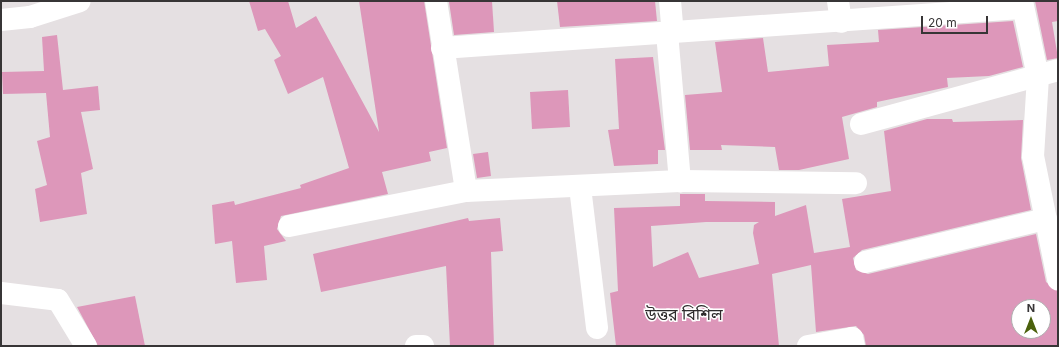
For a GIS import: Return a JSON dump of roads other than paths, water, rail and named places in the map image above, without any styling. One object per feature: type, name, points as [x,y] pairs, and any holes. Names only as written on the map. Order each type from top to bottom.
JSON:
[{"type":"street","points":[[1,20],[30,17],[80,1]]},
{"type":"street","points":[[436,1],[442,48],[466,191]]},
{"type":"street","points":[[670,1],[670,33],[680,181]]},
{"type":"street","points":[[442,48],[670,33],[840,12],[1023,4],[1038,77],[1033,156],[1057,268]]},
{"type":"street","points":[[861,124],[1038,77],[1058,70]]},
{"type":"street","points":[[290,226],[466,191],[680,181],[856,183]]},
{"type":"street","points":[[580,186],[597,328]]},
{"type":"street","points":[[865,262],[1046,219]]},
{"type":"street","points":[[1,294],[58,300],[86,346]]},
{"type":"street","points":[[808,346],[852,338],[854,346]]},
{"type":"street","points":[[416,346],[423,346]]},
{"type":"district","name":"উত্তর বিশিল","points":[[684,314]]}]
